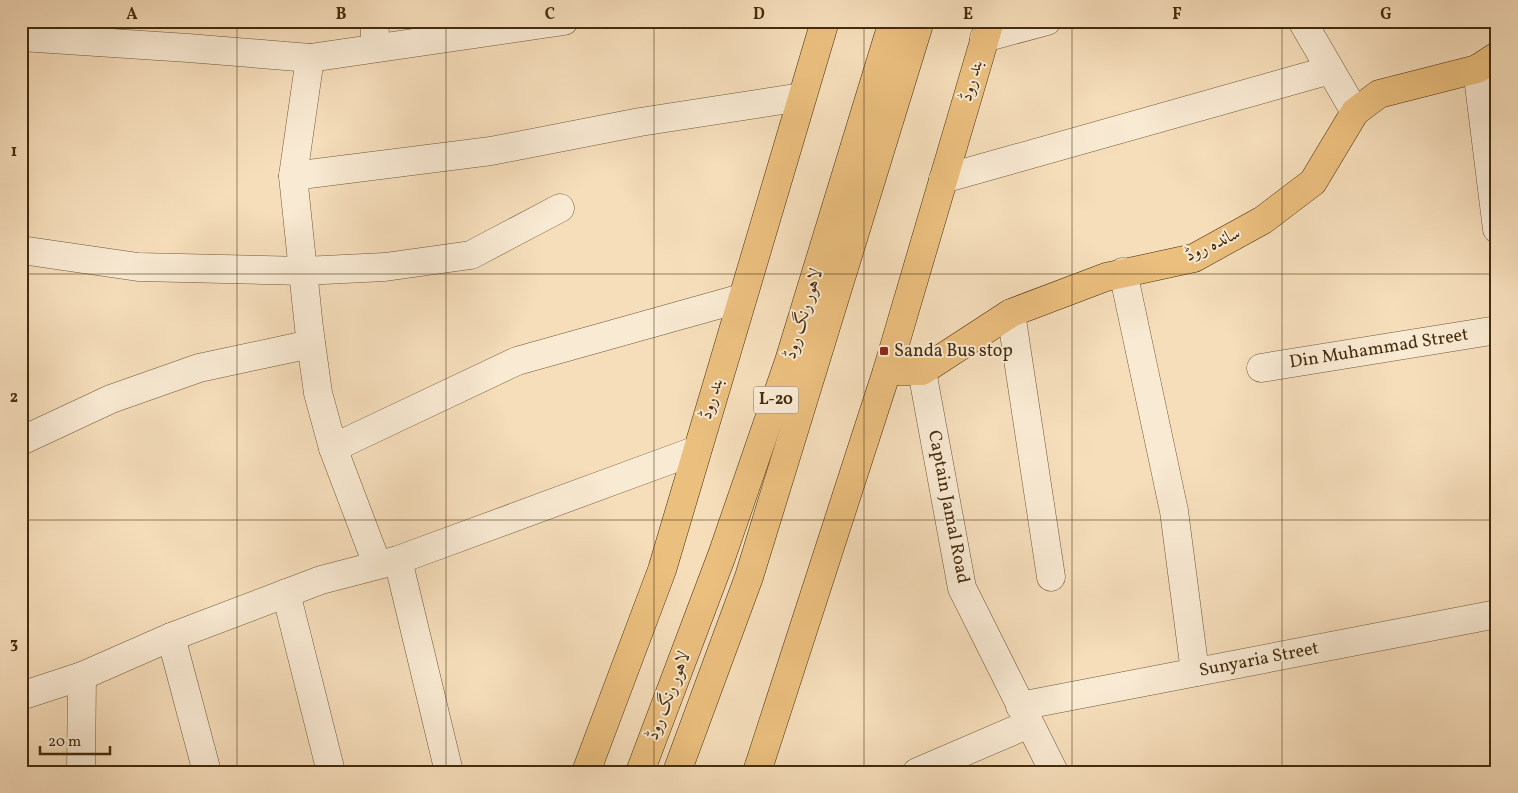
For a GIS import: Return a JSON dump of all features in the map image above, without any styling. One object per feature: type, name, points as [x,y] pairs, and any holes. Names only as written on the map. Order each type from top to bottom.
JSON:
[{"type":"main road","name":"بند روڈ","points":[[586,772],[662,570],[825,21]]},
{"type":"main road","name":"لاہور رنگ روڈ","points":[[640,772],[722,555],[789,361],[893,21]]},
{"type":"main road","name":"لاہور رنگ روڈ","points":[[677,772],[749,577],[920,21]]},
{"type":"main road","name":"بند روڈ","points":[[757,772],[887,371],[987,30]]},
{"type":"main road","name":"ساندہ روڈ","points":[[922,371],[1011,313],[1123,272],[1194,258],[1263,220],[1313,182],[1355,112],[1379,94],[1487,63]]},
{"type":"main road","points":[[887,371],[922,371]]},
{"type":"street","points":[[374,21],[376,48]]},
{"type":"street","points":[[21,38],[188,48],[310,58],[564,21]]},
{"type":"street","points":[[987,30],[1047,21]]},
{"type":"street","points":[[1302,21],[1355,112]]},
{"type":"street","points":[[310,58],[293,176],[318,393],[333,448],[387,562],[449,772]]},
{"type":"street","points":[[1487,63],[1497,229]]},
{"type":"street","points":[[943,179],[1330,70]]},
{"type":"street","points":[[293,176],[491,152],[640,122],[802,97]]},
{"type":"street","points":[[21,250],[138,267],[303,271],[385,267],[471,255],[560,208]]},
{"type":"street","points":[[1123,272],[1174,511],[1195,672]]},
{"type":"street","points":[[333,448],[517,361],[742,298]]},
{"type":"street","points":[[1011,313],[1051,577]]},
{"type":"street","name":"Din Muhammad Street","points":[[1261,368],[1497,330]]},
{"type":"street","points":[[21,441],[111,398],[199,368],[311,344]]},
{"type":"street","name":"Captain Jamal Road","points":[[922,371],[962,588],[1054,772]]},
{"type":"street","points":[[21,696],[82,676],[286,592],[387,562],[697,450]]},
{"type":"street","points":[[286,592],[331,772]]},
{"type":"street","name":"Sunyaria Street","points":[[918,772],[1025,715],[1195,672],[1497,614]]},
{"type":"street","points":[[171,638],[206,772]]},
{"type":"street","points":[[81,772],[82,676]]},
{"type":"place","name":"Sanda Bus stop","points":[[884,351]]}]
